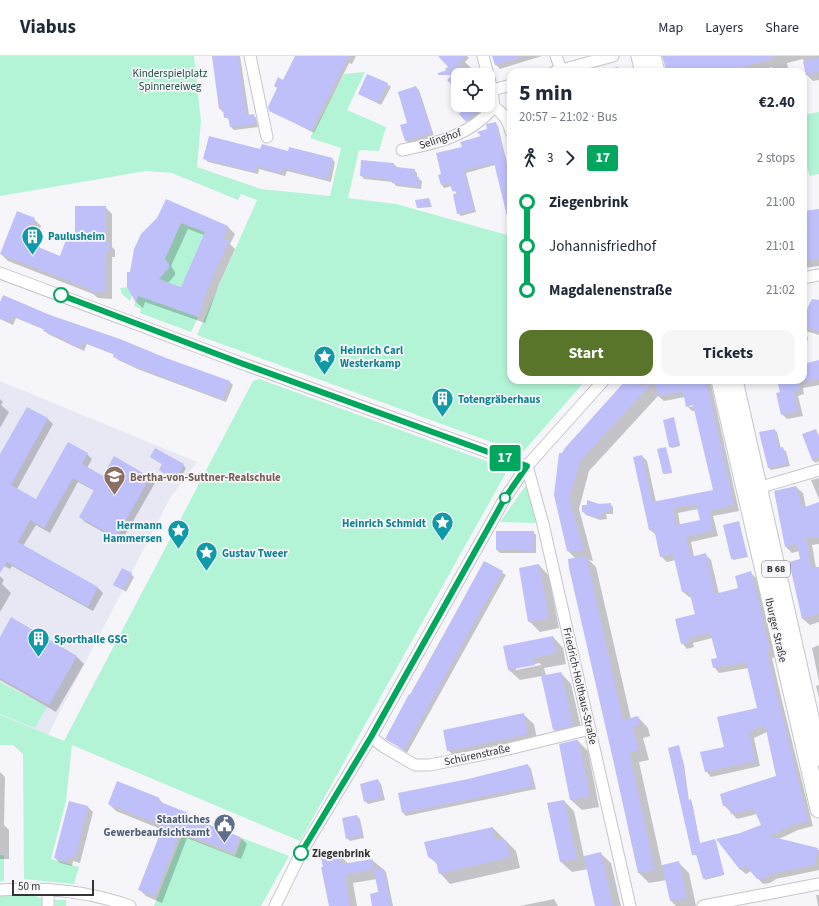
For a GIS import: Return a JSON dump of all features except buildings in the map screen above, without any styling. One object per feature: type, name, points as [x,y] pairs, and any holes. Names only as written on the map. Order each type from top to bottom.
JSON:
[{"type":"main road","points":[[640,56],[643,68]]},
{"type":"main road","points":[[652,56],[655,68]]},
{"type":"main road","name":"Iburger Straße","points":[[721,384],[819,808]]},
{"type":"main road","name":"Iburger Straße","points":[[735,384],[819,757]]},
{"type":"street","points":[[250,56],[267,137]]},
{"type":"street","points":[[483,56],[486,68]]},
{"type":"street","points":[[556,56],[557,68]]},
{"type":"street","points":[[568,68],[613,56]]},
{"type":"street","points":[[495,89],[507,86]]},
{"type":"street","points":[[495,108],[504,114],[507,118]]},
{"type":"street","name":"Selinghof","points":[[402,150],[460,134],[482,120],[489,112]]},
{"type":"street","points":[[0,273],[238,362],[527,466]]},
{"type":"street","points":[[807,277],[819,275]]},
{"type":"street","points":[[275,906],[301,853],[371,737],[493,518],[527,466],[600,384]]},
{"type":"street","name":"Friedrich-Holthaus-Straße","points":[[527,466],[543,524],[630,906]]},
{"type":"street","points":[[758,488],[819,470]]},
{"type":"street","name":"Schürenstraße","points":[[371,737],[384,747],[415,765],[430,765],[500,751],[590,729]]},
{"type":"street","points":[[703,906],[819,884]]},
{"type":"street","points":[[0,890],[48,889],[90,895],[130,906]]},
{"type":"street","points":[[48,889],[48,906]]},
{"type":"shaded area","points":[[0,381],[197,462],[170,498],[48,735],[0,715]]},
{"type":"green space","name":"Kinderspielplatz Spinnereiweg","points":[[0,56],[194,56],[201,121],[197,167],[261,189],[330,196],[341,148],[310,138],[344,74],[365,72],[347,110],[386,127],[379,151],[359,150],[348,198],[396,204],[507,235],[507,384],[582,384],[522,453],[197,335],[257,200],[241,194],[238,200],[172,173],[146,171],[0,196]]},
{"type":"green space","points":[[819,112],[819,174],[810,176],[807,168],[807,114]]},
{"type":"green space","points":[[181,223],[205,232],[181,287],[154,277]]},
{"type":"green space","points":[[127,287],[133,293],[130,301],[122,294],[120,288]]},
{"type":"green space","points":[[138,295],[198,317],[191,332],[140,313],[141,309],[134,306]]},
{"type":"green space","points":[[259,379],[508,469],[300,841],[72,745],[66,801],[51,859],[79,867],[74,884],[24,879],[23,754],[13,745],[0,745],[0,715],[64,741],[253,381]]},
{"type":"green space","points":[[527,484],[536,523],[500,522]]},
{"type":"green space","points":[[0,682],[47,707],[35,728],[0,714]]},
{"type":"green space","points":[[182,835],[235,856],[242,838],[289,856],[261,906],[154,906]]},
{"type":"green space","points":[[0,855],[4,855],[4,881],[0,881]]},
{"type":"green space","points":[[30,894],[43,899],[43,906],[0,906],[0,895]]},
{"type":"green space","points":[[55,900],[66,900],[66,906],[55,906]]},
{"type":"bus line","name":"17","points":[[61,295],[238,362],[527,466],[505,498],[371,737],[301,853]]},
{"type":"place","name":"Paulusheim","points":[[32,256]]},
{"type":"place","name":"Heinrich Carl Westerkamp","points":[[325,376]]},
{"type":"place","name":"Totengräberhaus","points":[[442,418]]},
{"type":"place","name":"Bertha-von-Suttner-Realschule","points":[[114,496]]},
{"type":"place","name":"Heinrich Schmidt","points":[[442,542]]},
{"type":"place","name":"Hermann Hammersen","points":[[178,550]]},
{"type":"place","name":"Gustav Tweer","points":[[207,572]]},
{"type":"place","name":"Sporthalle GSG","points":[[38,658]]},
{"type":"place","name":"Staatliches Gewerbeaufsichtsamt","points":[[225,844]]},
{"type":"place","name":"Ziegenbrink","points":[[301,853]]}]
